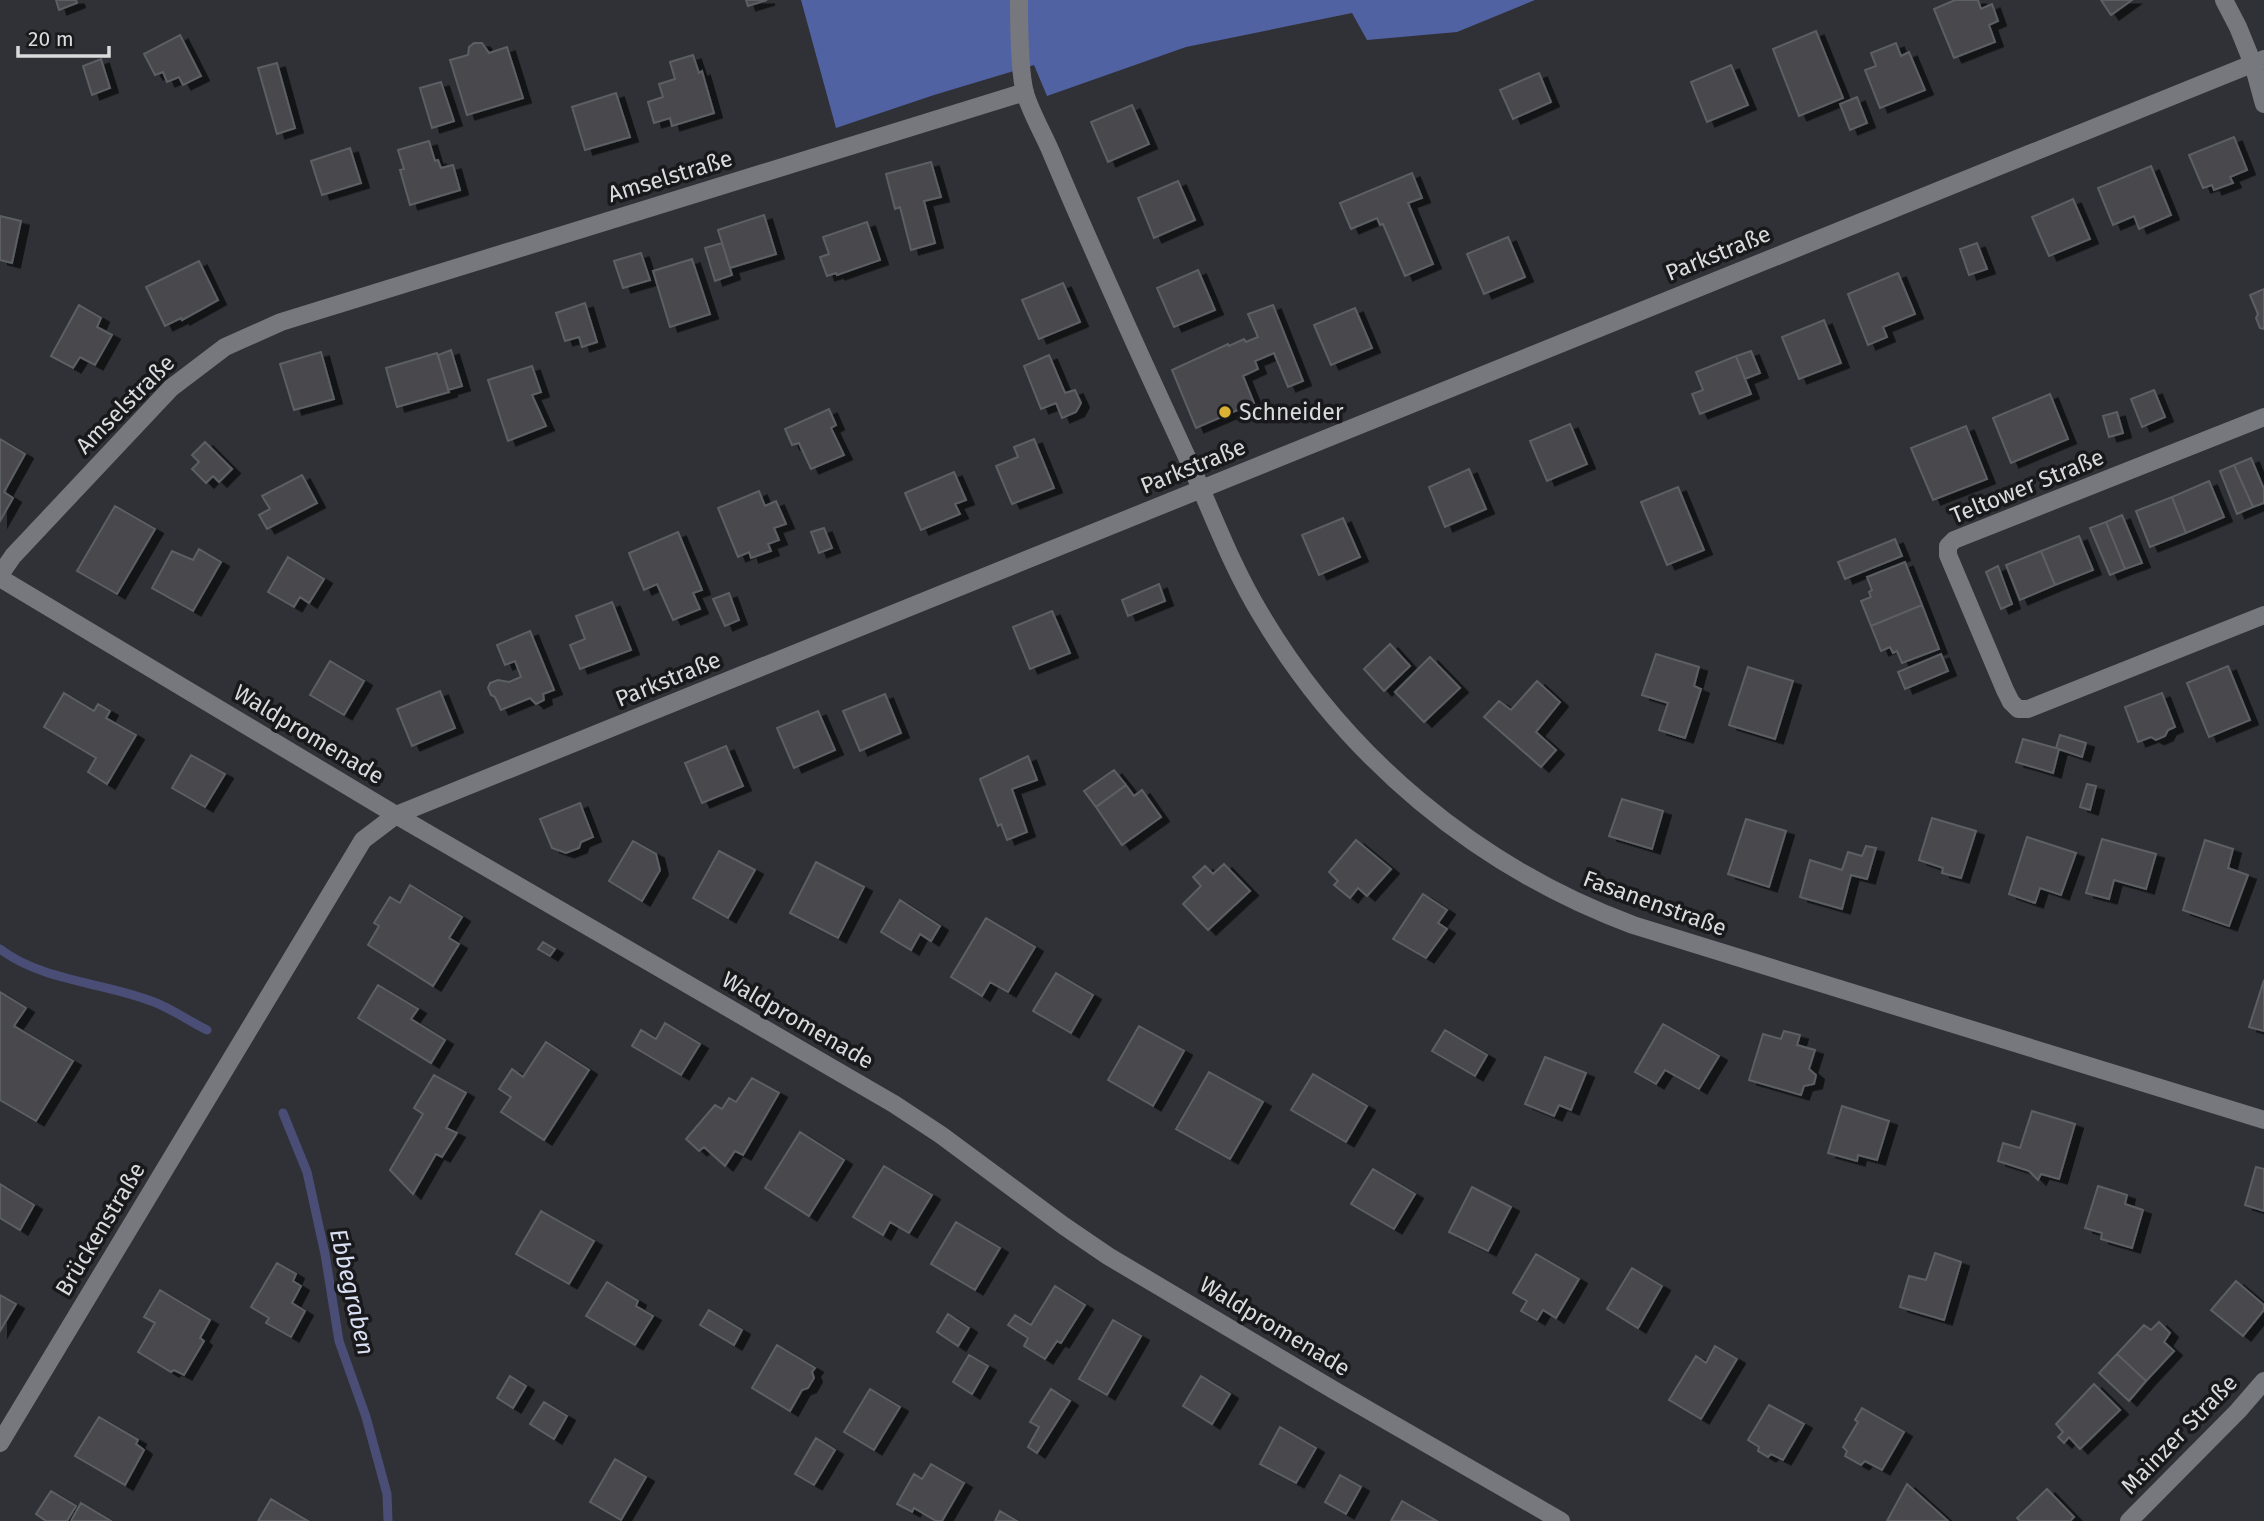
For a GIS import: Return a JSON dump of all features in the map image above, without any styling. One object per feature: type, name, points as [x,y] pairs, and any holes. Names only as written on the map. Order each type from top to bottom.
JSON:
[{"type":"street","points":[[1019,0],[1025,92],[1201,489]]},
{"type":"street","points":[[2224,0],[2259,62],[2264,104]]},
{"type":"street","name":"Parkstraße","points":[[242,1041],[363,840],[396,815],[2259,62]]},
{"type":"street","name":"Amselstraße","points":[[0,576],[13,556],[171,388],[225,347],[294,318],[1025,92]]},
{"type":"street","name":"Teltower Straße","points":[[2264,417],[1954,540],[1948,546],[1948,555],[2005,690],[2018,709],[2028,709],[2264,615]]},
{"type":"street","name":"Fasanenstraße","points":[[1201,489],[1243,583],[1261,615],[1341,725],[1375,760],[1447,823],[1537,883],[1591,910],[1633,925],[2264,1120]]},
{"type":"street","name":"Waldpromenade","points":[[0,576],[396,815],[894,1104],[1108,1256],[1561,1521]]},
{"type":"street","name":"Brückenstraße","points":[[0,1443],[242,1041]]},
{"type":"street","name":"Mainzer Straße","points":[[2129,1521],[2264,1381]]},
{"type":"shaded area","points":[[801,0],[1535,0],[1457,32],[1367,40],[1352,13],[1186,47],[1047,96],[1034,65],[836,128]]},
{"type":"building","points":[[56,0],[76,0],[77,3],[59,10]]},
{"type":"building","points":[[746,0],[767,0],[748,6]]},
{"type":"building","points":[[1955,0],[1978,0],[1981,9],[1992,4],[1998,21],[1989,25],[1995,42],[1954,58],[1934,9]]},
{"type":"building","points":[[2101,0],[2132,0],[2111,15]]},
{"type":"building","points":[[1816,31],[1843,98],[1799,116],[1773,49]]},
{"type":"building","points":[[180,35],[201,76],[183,85],[179,77],[167,82],[163,72],[155,75],[144,54]]},
{"type":"building","points":[[474,43],[482,43],[489,53],[507,47],[523,98],[467,115],[450,60],[468,55],[469,47]]},
{"type":"building","points":[[1896,43],[1901,56],[1909,52],[1925,90],[1880,108],[1865,70],[1876,66],[1871,53]]},
{"type":"building","points":[[693,55],[699,73],[702,71],[714,113],[672,126],[670,118],[654,123],[648,102],[663,97],[659,84],[675,79],[670,62]]},
{"type":"building","points":[[101,59],[110,88],[92,95],[83,66]]},
{"type":"building","points":[[277,63],[295,128],[277,134],[258,68]]},
{"type":"building","points":[[1731,65],[1748,105],[1707,122],[1691,82]]},
{"type":"building","points":[[1539,73],[1551,102],[1513,119],[1500,90]]},
{"type":"building","points":[[441,82],[454,121],[432,128],[420,88]]},
{"type":"building","points":[[616,93],[630,137],[585,150],[572,107]]},
{"type":"building","points":[[1857,97],[1867,123],[1850,130],[1840,104]]},
{"type":"building","points":[[1132,105],[1149,144],[1108,162],[1091,122]]},
{"type":"building","points":[[2234,137],[2247,170],[2230,177],[2233,183],[2214,190],[2212,185],[2203,188],[2189,155]]},
{"type":"building","points":[[429,141],[435,161],[438,160],[441,168],[453,165],[460,190],[410,205],[400,170],[404,169],[398,150]]},
{"type":"building","points":[[350,148],[361,183],[322,195],[311,161]]},
{"type":"building","points":[[931,162],[941,197],[924,201],[935,243],[911,250],[900,207],[895,209],[886,174]]},
{"type":"building","points":[[2151,166],[2171,215],[2139,229],[2134,216],[2113,225],[2098,188]]},
{"type":"building","points":[[1412,173],[1422,198],[1408,203],[1433,264],[1405,276],[1383,224],[1380,225],[1377,218],[1351,229],[1340,203]]},
{"type":"building","points":[[1178,181],[1195,220],[1154,238],[1138,198]]},
{"type":"building","points":[[2073,199],[2090,239],[2049,256],[2032,217]]},
{"type":"building","points":[[764,215],[776,254],[730,268],[718,230]]},
{"type":"building","points":[[0,216],[21,221],[12,263],[0,260]]},
{"type":"building","points":[[867,222],[880,260],[827,276],[820,257],[829,254],[823,237]]},
{"type":"building","points":[[1508,237],[1525,277],[1484,294],[1467,254]]},
{"type":"building","points":[[722,243],[732,275],[715,281],[705,248]]},
{"type":"building","points":[[1977,243],[1987,269],[1969,275],[1960,249]]},
{"type":"building","points":[[641,253],[650,280],[623,288],[614,261]]},
{"type":"building","points":[[692,259],[710,314],[670,327],[653,271]]},
{"type":"building","points":[[199,261],[218,300],[182,320],[181,318],[165,326],[146,287]]},
{"type":"building","points":[[1198,270],[1215,310],[1174,327],[1157,288]]},
{"type":"building","points":[[1898,273],[1915,314],[1883,327],[1887,337],[1868,345],[1848,294]]},
{"type":"building","points":[[1063,283],[1080,322],[1039,339],[1022,300]]},
{"type":"building","points":[[2264,289],[2264,329],[2260,328],[2256,318],[2258,314],[2250,295]]},
{"type":"building","points":[[585,303],[597,342],[582,347],[579,337],[565,341],[556,313]]},
{"type":"building","points":[[79,305],[101,318],[97,327],[112,335],[95,365],[80,357],[73,368],[51,356]]},
{"type":"building","points":[[1273,305],[1303,381],[1288,387],[1274,353],[1255,361],[1258,369],[1243,376],[1254,403],[1196,428],[1172,370],[1228,344],[1229,346],[1244,339],[1246,342],[1258,337],[1248,314]]},
{"type":"building","points":[[1355,308],[1372,348],[1331,365],[1314,325]]},
{"type":"building","points":[[1824,320],[1841,363],[1799,379],[1782,337]]},
{"type":"building","points":[[451,350],[462,386],[448,390],[438,355]]},
{"type":"building","points":[[1751,351],[1760,373],[1745,379],[1736,356]]},
{"type":"building","points":[[321,352],[334,399],[294,410],[280,364]]},
{"type":"building","points":[[437,353],[449,392],[397,407],[386,368]]},
{"type":"building","points":[[1049,355],[1065,393],[1075,390],[1081,403],[1076,412],[1062,418],[1056,403],[1041,409],[1024,366]]},
{"type":"building","points":[[1736,356],[1751,394],[1700,414],[1692,394],[1703,390],[1696,372]]},
{"type":"building","points":[[532,366],[541,392],[532,395],[546,426],[508,441],[488,380]]},
{"type":"building","points":[[2154,390],[2165,417],[2142,427],[2131,399]]},
{"type":"building","points":[[2050,394],[2068,439],[2011,463],[1993,418]]},
{"type":"building","points":[[829,409],[836,425],[831,428],[844,455],[811,469],[799,443],[792,445],[785,429]]},
{"type":"building","points":[[2117,412],[2123,433],[2109,437],[2103,416]]},
{"type":"building","points":[[1570,424],[1587,464],[1547,481],[1530,441]]},
{"type":"building","points":[[1966,426],[1987,479],[1933,500],[1911,448]]},
{"type":"building","points":[[0,439],[25,454],[4,492],[13,498],[0,521]]},
{"type":"building","points":[[1034,439],[1054,488],[1012,504],[996,466],[1018,457],[1014,447]]},
{"type":"building","points":[[205,442],[232,469],[219,482],[213,476],[206,483],[192,469],[199,462],[192,455]]},
{"type":"building","points":[[2251,458],[2264,489],[2264,503],[2253,507],[2234,465]]},
{"type":"building","points":[[2234,465],[2253,507],[2237,514],[2220,471]]},
{"type":"building","points":[[1469,469],[1486,509],[1445,527],[1429,487]]},
{"type":"building","points":[[954,472],[966,500],[955,504],[960,514],[921,530],[905,493]]},
{"type":"building","points":[[302,475],[317,503],[267,529],[259,515],[270,509],[262,496]]},
{"type":"building","points":[[2209,481],[2224,517],[2186,533],[2172,497]]},
{"type":"building","points":[[1678,487],[1704,550],[1667,565],[1641,502]]},
{"type":"building","points":[[759,491],[765,506],[776,501],[786,524],[774,528],[779,540],[768,544],[771,551],[751,558],[749,552],[738,557],[718,508]]},
{"type":"building","points":[[2172,497],[2186,533],[2150,547],[2136,511]]},
{"type":"building","points":[[115,506],[155,529],[117,594],[77,571]]},
{"type":"building","points":[[2122,515],[2142,563],[2125,569],[2106,522]]},
{"type":"building","points":[[1343,518],[1360,557],[1319,575],[1302,535]]},
{"type":"building","points":[[2106,522],[2125,569],[2110,575],[2090,528]]},
{"type":"building","points":[[824,528],[832,548],[819,553],[811,532]]},
{"type":"building","points":[[678,532],[702,590],[693,593],[700,609],[673,620],[657,584],[644,590],[629,553]]},
{"type":"building","points":[[2079,536],[2093,570],[2055,585],[2041,551]]},
{"type":"building","points":[[1895,539],[1902,556],[1845,579],[1838,562]]},
{"type":"building","points":[[199,549],[221,562],[193,611],[152,588],[172,551],[193,560]]},
{"type":"building","points":[[2041,551],[2055,585],[2020,600],[2006,565]]},
{"type":"building","points":[[288,557],[324,579],[309,603],[300,597],[294,607],[268,592]]},
{"type":"building","points":[[1905,562],[1922,605],[1871,626],[1861,601],[1871,597],[1869,592],[1872,590],[1867,577]]},
{"type":"building","points":[[1998,566],[2012,604],[2001,609],[1986,572]]},
{"type":"building","points":[[1159,584],[1165,601],[1128,616],[1122,600]]},
{"type":"building","points":[[729,593],[739,620],[725,626],[713,599]]},
{"type":"building","points":[[612,602],[631,650],[580,669],[570,645],[585,639],[576,616]]},
{"type":"building","points":[[1922,605],[1939,649],[1902,663],[1897,651],[1893,653],[1890,647],[1881,651],[1871,626]]},
{"type":"building","points":[[1052,611],[1070,653],[1030,669],[1013,627]]},
{"type":"building","points":[[530,631],[554,690],[543,694],[544,700],[536,704],[530,698],[501,710],[488,688],[490,683],[498,680],[509,682],[521,677],[515,661],[505,665],[497,645]]},
{"type":"building","points":[[1390,644],[1410,666],[1384,691],[1364,669]]},
{"type":"building","points":[[1656,654],[1699,667],[1694,686],[1701,689],[1685,738],[1659,730],[1668,703],[1642,695]]},
{"type":"building","points":[[1941,654],[1948,671],[1905,689],[1898,672]]},
{"type":"building","points":[[1430,657],[1460,688],[1424,722],[1395,692]]},
{"type":"building","points":[[330,661],[364,681],[344,715],[310,695]]},
{"type":"building","points":[[2228,666],[2250,720],[2209,737],[2187,683]]},
{"type":"building","points":[[1748,667],[1793,681],[1775,739],[1729,725]]},
{"type":"building","points":[[1537,681],[1560,702],[1536,732],[1556,750],[1541,767],[1484,717],[1499,701],[1511,710]]},
{"type":"building","points":[[440,691],[455,728],[412,746],[397,709]]},
{"type":"building","points":[[64,693],[94,711],[98,704],[110,711],[106,718],[136,735],[107,784],[88,772],[96,758],[44,727]]},
{"type":"building","points":[[2162,693],[2175,727],[2156,740],[2151,737],[2138,742],[2125,707]]},
{"type":"building","points":[[885,694],[901,733],[860,751],[843,711]]},
{"type":"building","points":[[818,711],[835,750],[794,768],[777,728]]},
{"type":"building","points":[[2060,735],[2086,743],[2082,757],[2056,748]]},
{"type":"building","points":[[2023,739],[2059,749],[2053,773],[2016,762]]},
{"type":"building","points":[[726,746],[743,786],[702,803],[685,763]]},
{"type":"building","points":[[191,755],[225,774],[205,807],[172,788]]},
{"type":"building","points":[[1028,756],[1037,780],[1012,789],[1027,832],[1007,840],[1001,824],[998,826],[980,779]]},
{"type":"building","points":[[1114,770],[1126,785],[1096,807],[1084,791]]},
{"type":"building","points":[[2087,784],[2096,786],[2090,810],[2080,807]]},
{"type":"building","points":[[1126,785],[1134,796],[1142,790],[1161,817],[1122,845],[1096,807]]},
{"type":"building","points":[[1622,799],[1663,811],[1652,849],[1609,836]]},
{"type":"building","points":[[580,803],[593,837],[581,842],[579,848],[566,853],[552,848],[540,819]]},
{"type":"building","points":[[1932,818],[1976,831],[1961,878],[1942,873],[1943,868],[1919,860]]},
{"type":"building","points":[[1746,819],[1786,831],[1769,887],[1728,874]]},
{"type":"building","points":[[2027,837],[2076,853],[2061,895],[2040,888],[2035,903],[2009,894]]},
{"type":"building","points":[[2102,839],[2156,854],[2146,889],[2114,880],[2109,899],[2086,893]]},
{"type":"building","points":[[1356,840],[1391,869],[1367,896],[1358,888],[1350,898],[1334,885],[1338,881],[1329,872]]},
{"type":"building","points":[[2205,840],[2233,849],[2228,868],[2248,875],[2229,926],[2183,910]]},
{"type":"building","points":[[633,841],[656,854],[660,870],[642,901],[609,881]]},
{"type":"building","points":[[1866,846],[1876,848],[1867,879],[1851,875],[1842,909],[1800,897],[1810,860],[1842,870],[1848,852],[1862,856]]},
{"type":"building","points":[[719,851],[755,870],[728,918],[693,898]]},
{"type":"building","points":[[816,862],[864,887],[838,938],[790,913]]},
{"type":"building","points":[[1224,864],[1250,891],[1208,930],[1183,904],[1201,886],[1193,877],[1205,866],[1213,874]]},
{"type":"building","points":[[410,885],[462,917],[449,938],[459,944],[433,986],[368,945],[379,926],[374,923],[390,897],[400,903]]},
{"type":"building","points":[[1423,894],[1447,910],[1438,923],[1447,929],[1426,958],[1393,939]]},
{"type":"building","points":[[900,900],[940,926],[931,941],[920,934],[911,950],[881,932]]},
{"type":"building","points":[[986,918],[1035,947],[1008,992],[990,982],[982,996],[951,977]]},
{"type":"building","points":[[543,942],[555,949],[550,956],[538,949]]},
{"type":"building","points":[[1056,973],[1093,995],[1071,1033],[1033,1011]]},
{"type":"building","points":[[2264,980],[2264,1031],[2249,1027]]},
{"type":"building","points":[[378,985],[418,1009],[411,1019],[445,1040],[431,1063],[358,1018]]},
{"type":"building","points":[[0,992],[26,1008],[14,1026],[73,1061],[36,1121],[0,1100]]},
{"type":"building","points":[[665,1023],[700,1044],[681,1075],[632,1046],[641,1030],[656,1039]]},
{"type":"building","points":[[1663,1024],[1719,1056],[1699,1089],[1665,1070],[1656,1084],[1635,1072]]},
{"type":"building","points":[[1139,1026],[1184,1051],[1153,1106],[1108,1080]]},
{"type":"building","points":[[1445,1030],[1487,1055],[1475,1076],[1432,1051]]},
{"type":"building","points":[[1784,1031],[1800,1035],[1797,1045],[1815,1050],[1809,1069],[1816,1075],[1814,1084],[1804,1086],[1801,1095],[1749,1080],[1763,1034],[1781,1039]]},
{"type":"building","points":[[546,1042],[589,1070],[544,1140],[501,1112],[511,1097],[499,1089],[512,1069],[523,1077]]},
{"type":"building","points":[[1545,1057],[1586,1073],[1571,1110],[1559,1105],[1554,1116],[1525,1104]]},
{"type":"building","points":[[1209,1072],[1263,1102],[1230,1159],[1176,1129]]},
{"type":"building","points":[[1313,1074],[1367,1106],[1346,1142],[1291,1110]]},
{"type":"building","points":[[434,1075],[466,1093],[446,1128],[457,1133],[442,1157],[436,1154],[413,1194],[390,1170],[423,1114],[414,1108]]},
{"type":"building","points":[[752,1078],[779,1093],[743,1155],[735,1151],[725,1166],[704,1147],[699,1151],[686,1139],[715,1105],[722,1109],[729,1098],[736,1102]]},
{"type":"building","points":[[1842,1106],[1889,1121],[1877,1160],[1858,1155],[1857,1161],[1828,1153]]},
{"type":"building","points":[[2032,1111],[2075,1124],[2059,1179],[2041,1174],[2038,1180],[2029,1171],[1998,1161],[2003,1143],[2020,1148]]},
{"type":"building","points":[[800,1132],[844,1160],[809,1216],[765,1188]]},
{"type":"building","points":[[884,1166],[932,1195],[909,1233],[890,1222],[883,1235],[853,1217]]},
{"type":"building","points":[[2256,1167],[2264,1169],[2264,1211],[2245,1205]]},
{"type":"building","points":[[1373,1169],[1415,1194],[1394,1229],[1351,1204]]},
{"type":"building","points":[[0,1184],[34,1205],[20,1230],[0,1218]]},
{"type":"building","points":[[2098,1186],[2127,1195],[2125,1204],[2143,1210],[2132,1248],[2101,1239],[2102,1233],[2085,1228]]},
{"type":"building","points":[[1472,1187],[1511,1207],[1488,1251],[1449,1232]]},
{"type":"building","points":[[541,1211],[594,1241],[569,1284],[516,1254]]},
{"type":"building","points":[[956,1222],[1000,1248],[975,1290],[931,1264]]},
{"type":"building","points":[[1935,1253],[1961,1262],[1944,1320],[1900,1307],[1909,1276],[1926,1280]]},
{"type":"building","points":[[1536,1254],[1579,1279],[1556,1318],[1543,1310],[1537,1320],[1521,1311],[1527,1301],[1513,1293]]},
{"type":"building","points":[[277,1263],[296,1274],[293,1281],[301,1286],[292,1303],[305,1311],[291,1337],[266,1323],[269,1318],[251,1307]]},
{"type":"building","points":[[1632,1268],[1662,1286],[1638,1328],[1607,1309]]},
{"type":"building","points":[[2236,1281],[2264,1305],[2264,1310],[2243,1336],[2211,1310]]},
{"type":"building","points":[[607,1282],[638,1301],[636,1306],[653,1316],[635,1345],[586,1316]]},
{"type":"building","points":[[1055,1286],[1085,1305],[1061,1343],[1057,1341],[1045,1359],[1024,1346],[1028,1338],[1008,1325],[1015,1315],[1031,1325]]},
{"type":"building","points":[[160,1290],[210,1320],[200,1338],[204,1341],[184,1375],[174,1370],[171,1372],[138,1352],[155,1323],[144,1317]]},
{"type":"building","points":[[0,1295],[16,1304],[0,1331]]},
{"type":"building","points":[[709,1310],[742,1330],[734,1345],[700,1325]]},
{"type":"building","points":[[948,1314],[969,1328],[958,1346],[937,1332]]},
{"type":"building","points":[[1113,1320],[1141,1336],[1107,1395],[1079,1379]]},
{"type":"building","points":[[2159,1322],[2170,1333],[2164,1342],[2174,1351],[2146,1381],[2117,1354],[2144,1325],[2151,1330]]},
{"type":"building","points":[[777,1345],[815,1368],[812,1372],[814,1378],[808,1388],[802,1390],[790,1411],[752,1388]]},
{"type":"building","points":[[1715,1346],[1737,1359],[1701,1419],[1669,1400],[1696,1356],[1706,1363]]},
{"type":"building","points":[[2117,1354],[2146,1381],[2129,1401],[2099,1373]]},
{"type":"building","points":[[969,1355],[988,1366],[972,1394],[953,1382]]},
{"type":"building","points":[[510,1376],[526,1386],[513,1408],[497,1398]]},
{"type":"building","points":[[1201,1376],[1230,1394],[1212,1424],[1183,1406]]},
{"type":"building","points":[[2094,1384],[2120,1410],[2080,1449],[2069,1437],[2064,1443],[2058,1437],[2063,1432],[2056,1424]]},
{"type":"building","points":[[870,1389],[900,1407],[874,1450],[844,1432]]},
{"type":"building","points":[[1051,1389],[1070,1401],[1037,1453],[1028,1447],[1039,1427],[1030,1422]]},
{"type":"building","points":[[544,1402],[567,1416],[554,1439],[530,1424]]},
{"type":"building","points":[[1769,1405],[1804,1424],[1783,1460],[1771,1454],[1768,1457],[1748,1440]]},
{"type":"building","points":[[1862,1408],[1904,1432],[1882,1470],[1865,1461],[1861,1465],[1845,1456],[1847,1451],[1843,1447],[1858,1422],[1855,1420]]},
{"type":"building","points":[[99,1417],[138,1440],[136,1444],[144,1450],[125,1485],[75,1456]]},
{"type":"building","points":[[1280,1427],[1316,1448],[1296,1483],[1260,1464]]},
{"type":"building","points":[[816,1438],[835,1450],[814,1485],[795,1474]]},
{"type":"building","points":[[615,1459],[646,1477],[621,1520],[590,1502]]},
{"type":"building","points":[[931,1464],[964,1483],[942,1521],[936,1521],[914,1508],[912,1512],[897,1504],[914,1474],[922,1479]]},
{"type":"building","points":[[1340,1475],[1361,1487],[1346,1514],[1325,1502]]},
{"type":"building","points":[[1907,1484],[1948,1521],[1887,1521]]},
{"type":"building","points":[[2047,1489],[2074,1517],[2070,1521],[2020,1521],[2017,1518]]},
{"type":"building","points":[[51,1491],[76,1506],[67,1521],[46,1521],[36,1514]]},
{"type":"building","points":[[271,1499],[308,1521],[258,1521]]},
{"type":"building","points":[[1402,1501],[1437,1521],[1391,1521]]},
{"type":"building","points":[[81,1503],[111,1521],[71,1521]]},
{"type":"building","points":[[1000,1511],[1017,1521],[995,1521]]},
{"type":"waterway","name":"Ebbegraben","points":[[0,949],[17,960],[55,975],[154,1002],[207,1030]]},
{"type":"waterway","name":"Ebbegraben","points":[[283,1113],[307,1172],[325,1254],[339,1341],[366,1417],[387,1494],[388,1521]]},
{"type":"place","name":"Schneider","points":[[1225,412]]}]
